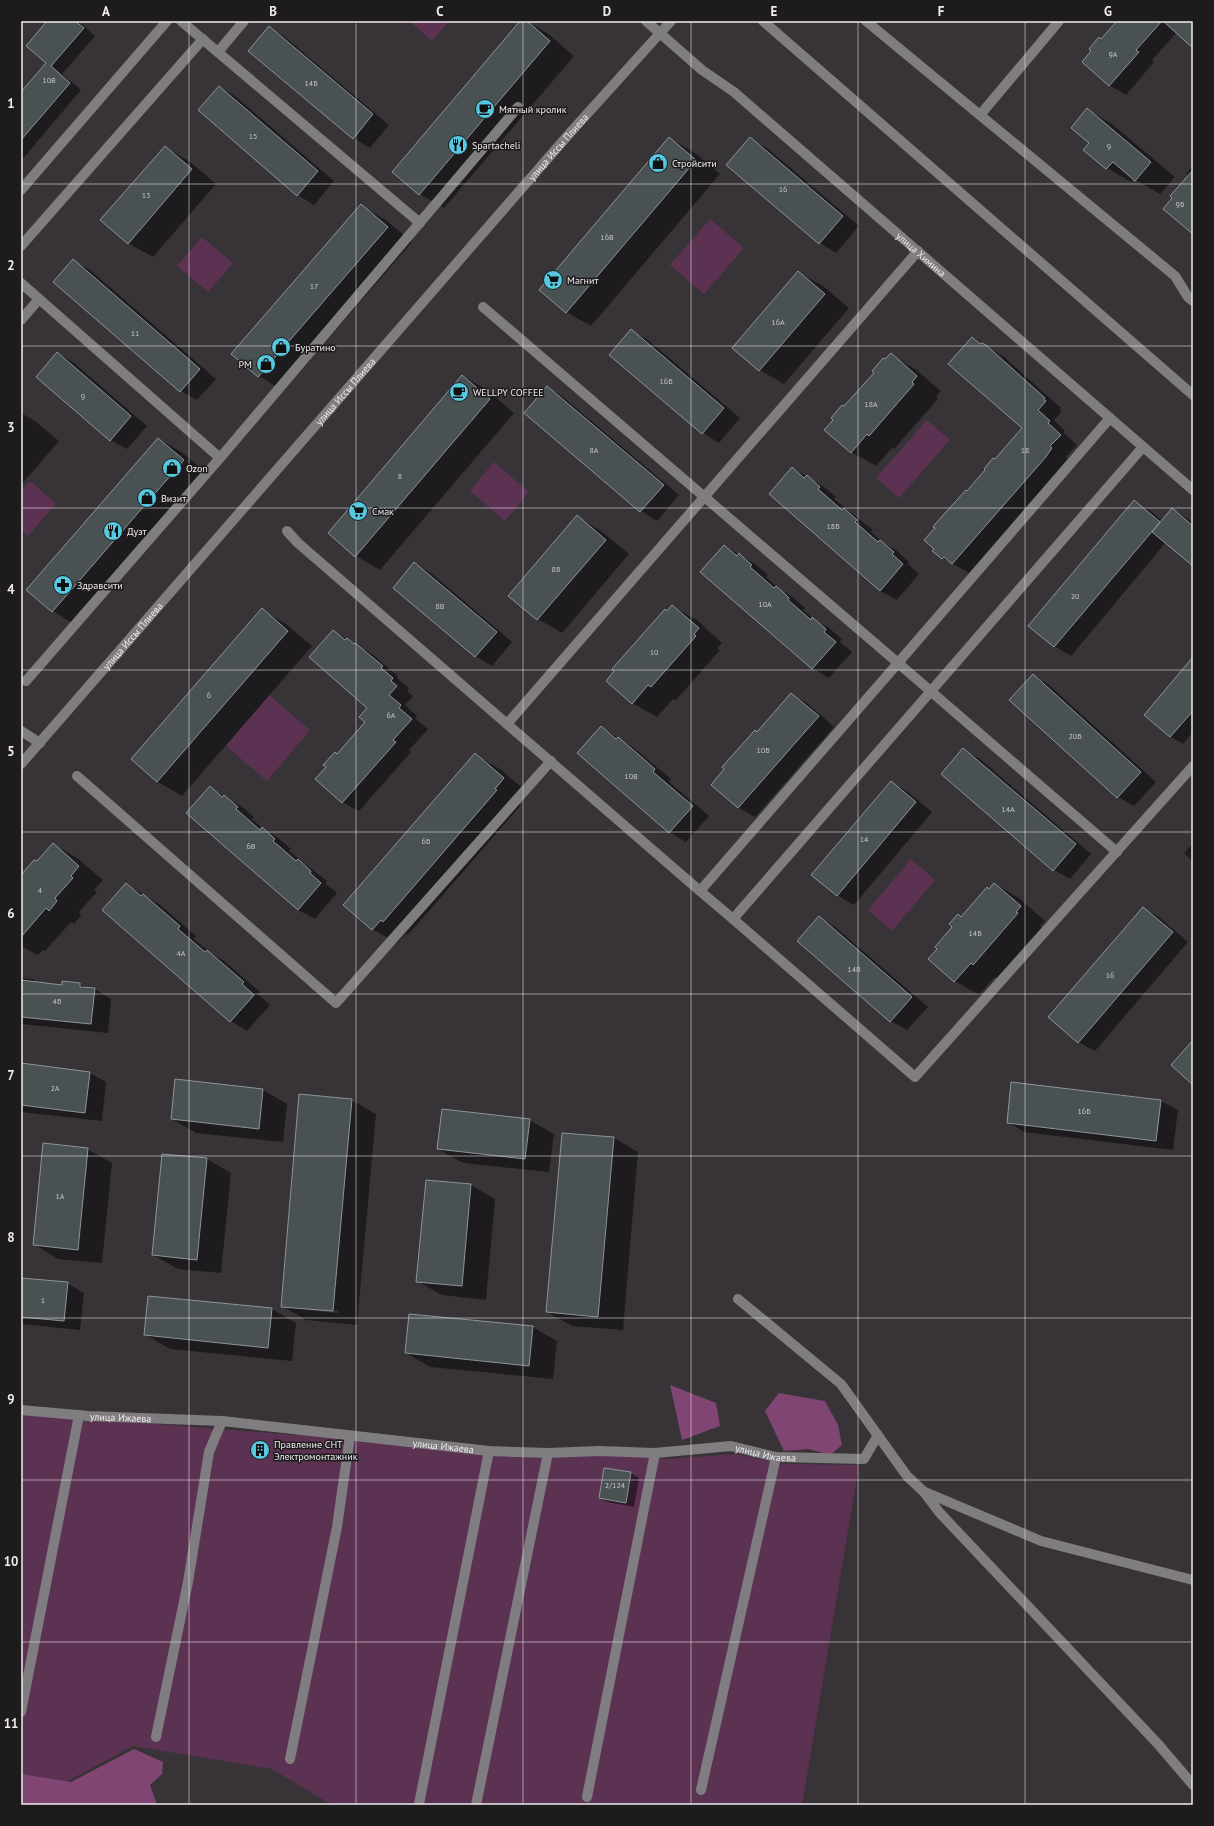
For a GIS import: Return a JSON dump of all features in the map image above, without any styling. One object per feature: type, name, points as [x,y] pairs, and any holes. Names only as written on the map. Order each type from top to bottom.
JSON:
[{"type":"street","points":[[21,190],[166,21]]},
{"type":"street","points":[[218,52],[244,21]]},
{"type":"street","name":"улица Химина","points":[[646,21],[702,70],[734,92],[1193,490]]},
{"type":"street","name":"улица Иссы Плиева","points":[[21,764],[564,140],[671,21]]},
{"type":"street","points":[[763,21],[1193,395]]},
{"type":"street","points":[[866,21],[1174,276],[1191,296]]},
{"type":"street","points":[[980,115],[1059,21]]},
{"type":"street","points":[[186,23],[218,52],[420,223]]},
{"type":"street","points":[[21,246],[203,39]]},
{"type":"street","points":[[23,681],[220,458],[518,107]]},
{"type":"street","points":[[507,724],[918,251]]},
{"type":"street","points":[[21,283],[220,458]]},
{"type":"street","points":[[21,320],[39,299]]},
{"type":"street","points":[[483,307],[705,496],[1116,852]]},
{"type":"street","points":[[700,890],[1110,418]]},
{"type":"street","points":[[733,919],[1143,447]]},
{"type":"street","points":[[287,531],[298,543],[916,1077],[1193,766]]},
{"type":"street","points":[[21,731],[40,743]]},
{"type":"street","points":[[77,776],[336,1003],[551,761]]},
{"type":"street","points":[[738,1299],[841,1384],[907,1476],[924,1492],[939,1512],[1158,1744],[1193,1785]]},
{"type":"street","name":"улица Ижаева","points":[[21,1410],[79,1415],[222,1421],[490,1451],[548,1453],[599,1451],[655,1453],[731,1446],[776,1457],[864,1459],[878,1435]]},
{"type":"street","points":[[21,1712],[79,1415]]},
{"type":"street","points":[[156,1738],[188,1582],[210,1452],[222,1421]]},
{"type":"street","points":[[290,1759],[337,1527],[350,1436]]},
{"type":"street","points":[[419,1804],[490,1451]]},
{"type":"street","points":[[476,1805],[548,1453]]},
{"type":"street","points":[[587,1797],[655,1453]]},
{"type":"street","points":[[701,1790],[776,1457]]},
{"type":"street","points":[[924,1492],[1042,1541],[1193,1580]]},
{"type":"shaded area","points":[[409,21],[449,21],[432,41]]},
{"type":"shaded area","points":[[710,219],[744,248],[704,294],[670,265]]},
{"type":"shaded area","points":[[202,237],[233,263],[208,292],[177,266]]},
{"type":"shaded area","points":[[927,420],[950,440],[899,498],[876,478]]},
{"type":"shaded area","points":[[494,462],[529,492],[505,521],[470,491]]},
{"type":"shaded area","points":[[30,481],[56,504],[28,536],[21,531],[21,491]]},
{"type":"shaded area","points":[[269,695],[310,730],[267,781],[226,746]]},
{"type":"shaded area","points":[[911,859],[935,880],[892,931],[868,910]]},
{"type":"shaded area","points":[[670,1385],[716,1403],[720,1426],[682,1440]]},
{"type":"shaded area","points":[[779,1393],[825,1401],[838,1425],[842,1445],[830,1455],[809,1449],[784,1451],[765,1411]]},
{"type":"shaded area","points":[[21,1413],[357,1440],[638,1455],[668,1459],[736,1454],[784,1464],[859,1465],[802,1805],[332,1805],[272,1769],[133,1746],[21,1805]]},
{"type":"shaded area","points":[[134,1749],[163,1762],[162,1774],[150,1785],[157,1805],[21,1805],[21,1774],[71,1782]]},
{"type":"building","points":[[47,21],[75,21],[84,28],[51,66],[70,83],[21,140],[21,92],[46,63],[26,46]]},
{"type":"building","points":[[520,21],[527,21],[550,41],[419,195],[392,172]]},
{"type":"building","points":[[1117,21],[1162,21],[1136,50],[1139,52],[1109,86],[1082,62],[1091,51],[1089,49],[1099,37],[1101,39]]},
{"type":"building","points":[[1163,21],[1193,21],[1193,48],[1185,41]]},
{"type":"building","points":[[269,26],[373,114],[353,139],[248,51]]},
{"type":"building","points":[[219,86],[318,171],[297,196],[198,110]]},
{"type":"building","points":[[1087,108],[1151,162],[1135,181],[1113,162],[1106,169],[1083,150],[1089,143],[1071,128]]},
{"type":"building","points":[[669,137],[696,160],[566,313],[539,290]]},
{"type":"building","points":[[750,137],[843,216],[819,244],[726,165]]},
{"type":"building","points":[[165,146],[192,169],[128,244],[100,220]]},
{"type":"building","points":[[1193,170],[1193,234],[1163,209],[1172,198],[1170,196]]},
{"type":"building","points":[[361,204],[388,227],[258,377],[231,354]]},
{"type":"building","points":[[73,259],[200,369],[180,392],[53,282]]},
{"type":"building","points":[[798,271],[825,294],[759,371],[732,348]]},
{"type":"building","points":[[631,329],[724,408],[702,434],[609,355]]},
{"type":"building","points":[[972,337],[980,344],[982,343],[986,345],[1045,398],[1044,400],[1046,401],[1038,410],[1050,421],[1048,423],[1061,435],[1050,446],[1052,448],[1045,458],[952,564],[944,557],[942,559],[932,551],[934,549],[924,540],[935,528],[933,527],[936,523],[966,490],[967,491],[993,458],[995,459],[1022,428],[948,364]]},
{"type":"building","points":[[57,352],[131,416],[110,441],[36,377]]},
{"type":"building","points":[[891,353],[917,376],[912,382],[914,384],[869,436],[867,434],[851,453],[824,430],[833,420],[831,418],[842,405],[844,406],[874,373],[872,371],[883,358],[885,359]]},
{"type":"building","points":[[462,375],[490,399],[355,557],[328,533]]},
{"type":"building","points":[[547,386],[664,485],[640,512],[524,413]]},
{"type":"building","points":[[158,438],[184,460],[52,612],[26,590]]},
{"type":"building","points":[[792,467],[804,478],[807,475],[820,487],[818,489],[842,510],[844,508],[857,520],[855,522],[878,542],[880,540],[894,552],[892,554],[903,564],[880,591],[769,494]]},
{"type":"building","points":[[1134,500],[1160,522],[1054,647],[1028,626]]},
{"type":"building","points":[[1172,508],[1193,526],[1193,566],[1152,532]]},
{"type":"building","points":[[577,515],[606,540],[537,620],[508,596]]},
{"type":"building","points":[[724,545],[737,556],[739,553],[752,565],[750,567],[774,588],[776,586],[783,592],[789,598],[788,600],[811,620],[812,617],[826,629],[824,632],[836,642],[812,669],[700,572]]},
{"type":"building","points":[[414,562],[497,632],[475,657],[393,588]]},
{"type":"building","points":[[672,605],[699,628],[694,634],[696,636],[651,687],[648,685],[632,704],[606,681],[614,671],[612,669],[665,609],[667,611]]},
{"type":"building","points":[[262,608],[288,631],[157,782],[131,759]]},
{"type":"building","points":[[333,630],[345,640],[347,638],[354,644],[355,643],[383,666],[381,668],[393,678],[391,681],[397,686],[389,695],[401,705],[399,708],[412,719],[393,740],[396,742],[342,803],[315,779],[326,767],[323,765],[335,752],[337,754],[365,722],[359,717],[367,708],[309,657]]},
{"type":"building","points":[[1193,657],[1193,711],[1170,737],[1144,715]]},
{"type":"building","points":[[1033,674],[1141,772],[1117,798],[1009,700]]},
{"type":"building","points":[[791,693],[819,716],[738,808],[711,785],[724,769],[722,767],[755,730],[757,732]]},
{"type":"building","points":[[601,726],[616,739],[618,737],[638,754],[655,769],[653,772],[693,806],[669,833],[577,753]]},
{"type":"building","points":[[963,748],[1076,844],[1053,871],[941,774]]},
{"type":"building","points":[[475,753],[504,778],[495,789],[497,790],[383,922],[381,920],[372,930],[343,905]]},
{"type":"building","points":[[891,781],[916,802],[837,896],[811,875]]},
{"type":"building","points":[[210,786],[222,797],[224,795],[238,807],[236,809],[260,830],[262,827],[275,839],[273,841],[296,861],[298,859],[321,883],[298,910],[186,813]]},
{"type":"building","points":[[53,843],[79,866],[71,876],[73,878],[55,898],[57,901],[49,911],[46,908],[21,937],[21,875],[34,860],[37,861]]},
{"type":"building","points":[[126,883],[141,896],[143,894],[180,926],[178,929],[205,952],[207,950],[244,982],[242,984],[254,995],[230,1022],[102,910]]},
{"type":"building","points":[[994,883],[1021,906],[1016,912],[1018,913],[973,965],[971,963],[954,982],[928,959],[937,949],[935,947],[952,927],[949,924],[958,914],[961,917],[987,887],[989,889]]},
{"type":"building","points":[[1143,907],[1173,932],[1078,1043],[1048,1017]]},
{"type":"building","points":[[819,916],[912,997],[890,1022],[797,941]]},
{"type":"building","points":[[21,980],[62,985],[62,981],[80,983],[80,987],[95,988],[91,1024],[21,1017]]},
{"type":"building","points":[[1193,1040],[1193,1085],[1171,1065]]},
{"type":"building","points":[[21,1063],[90,1072],[85,1113],[21,1105]]},
{"type":"building","points":[[175,1079],[263,1089],[259,1129],[171,1119]]},
{"type":"building","points":[[1011,1082],[1161,1100],[1156,1141],[1007,1123]]},
{"type":"building","points":[[299,1094],[352,1099],[333,1311],[281,1307]]},
{"type":"building","points":[[442,1109],[530,1119],[525,1159],[437,1149]]},
{"type":"building","points":[[562,1133],[614,1137],[598,1317],[546,1312]]},
{"type":"building","points":[[43,1143],[88,1148],[78,1250],[33,1245]]},
{"type":"building","points":[[162,1154],[207,1158],[197,1260],[152,1255]]},
{"type":"building","points":[[426,1180],[471,1184],[462,1286],[416,1282]]},
{"type":"building","points":[[21,1278],[68,1282],[64,1321],[21,1317]]},
{"type":"building","points":[[148,1296],[272,1308],[268,1348],[144,1335]]},
{"type":"building","points":[[409,1314],[533,1326],[529,1366],[405,1353]]},
{"type":"building","points":[[604,1468],[631,1472],[626,1503],[599,1498]]},
{"type":"place","name":"Мятный кролик","points":[[485,109]]},
{"type":"place","name":"Spartacheli","points":[[458,145]]},
{"type":"place","name":"Стройсити","points":[[658,163]]},
{"type":"place","name":"Магнит","points":[[553,280]]},
{"type":"place","name":"Буратино","points":[[281,347]]},
{"type":"place","name":"PM","points":[[266,364]]},
{"type":"place","name":"WELLPY COFFEE","points":[[459,392]]},
{"type":"place","name":"Ozon","points":[[172,468]]},
{"type":"place","name":"Визит","points":[[147,498]]},
{"type":"place","name":"Смак","points":[[358,511]]},
{"type":"place","name":"Дуэт","points":[[113,531]]},
{"type":"place","name":"Здравсити","points":[[63,585]]},
{"type":"place","name":"Правление СНТ Электромонтажник","points":[[260,1450]]}]
